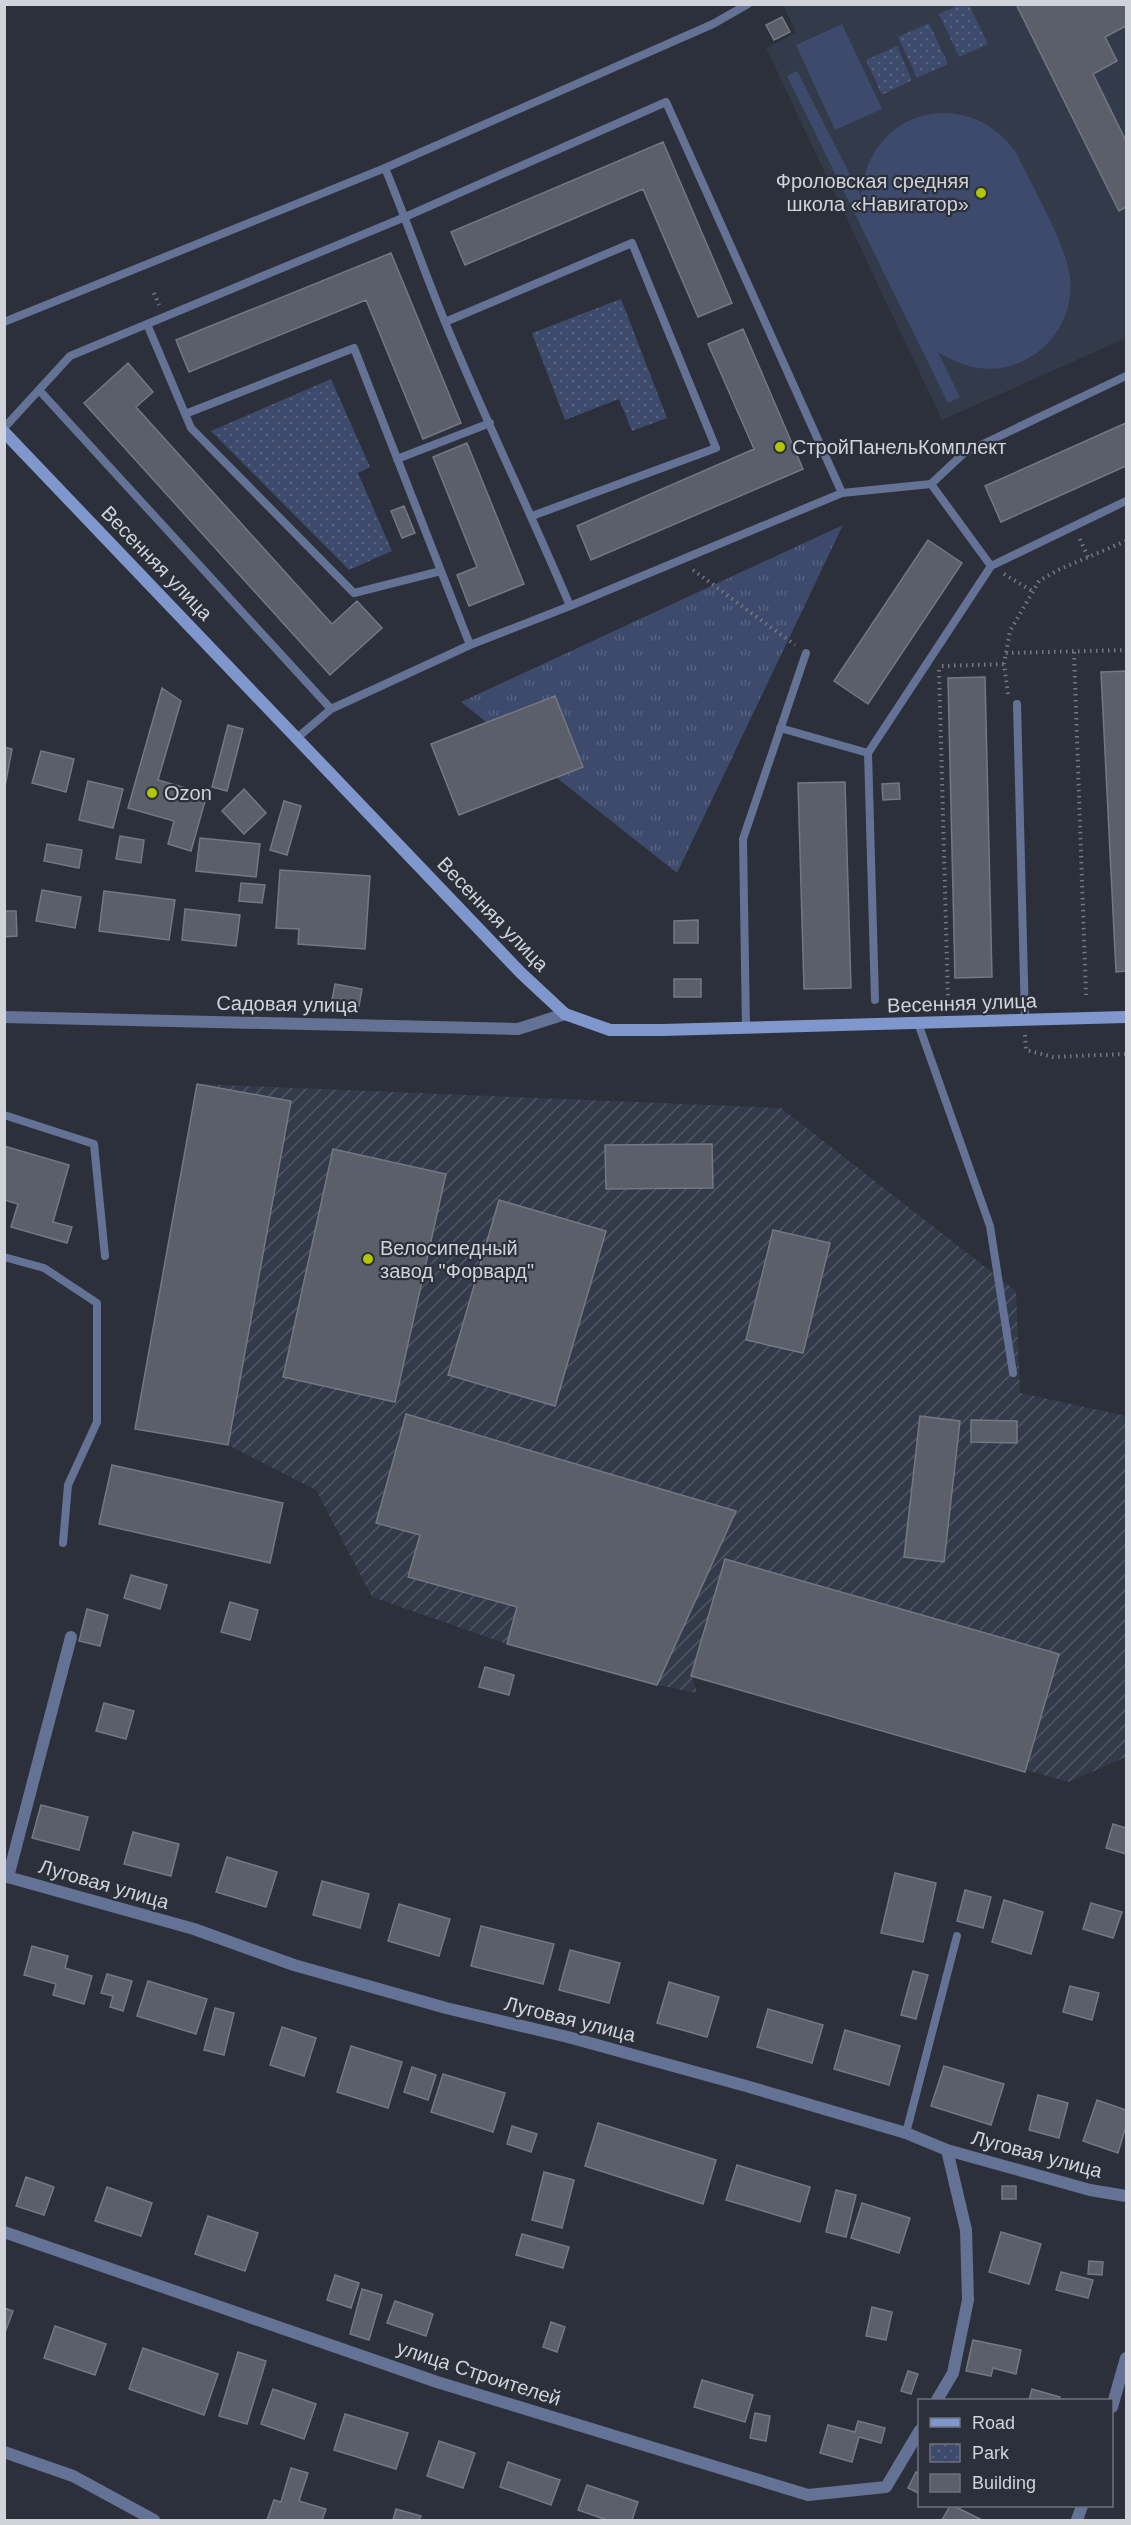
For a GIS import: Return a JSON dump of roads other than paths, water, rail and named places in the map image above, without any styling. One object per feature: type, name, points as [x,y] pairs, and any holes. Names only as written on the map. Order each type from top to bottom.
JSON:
[{"type":"street","name":"Весенняя улица","points":[[4,430],[521,973],[565,1014],[610,1030],[1126,1017]]},
{"type":"street","name":"Садовая улица","points":[[4,1017],[519,1029],[565,1014]]},
{"type":"street","points":[[6,1877],[71,1637]]},
{"type":"street","name":"Луговая улица","points":[[6,1877],[194,1929],[294,1965],[446,2008],[579,2040],[906,2133],[947,2150],[1090,2190],[1126,2196]]},
{"type":"street","points":[[938,2399],[953,2373],[968,2300],[966,2230],[947,2150]]},
{"type":"street","name":"улица Строителей","points":[[4,2232],[437,2382],[808,2495],[886,2487],[918,2433]]},
{"type":"street","points":[[1113,2404],[1126,2358]]},
{"type":"street","points":[[4,2452],[73,2475],[154,2520]]},
{"type":"lane","points":[[4,322],[385,168],[713,24],[748,4]]},
{"type":"lane","points":[[4,430],[70,356],[405,217],[666,102],[842,493]]},
{"type":"lane","points":[[385,168],[445,322],[570,606]]},
{"type":"lane","points":[[445,322],[632,243],[716,448],[532,516]]},
{"type":"lane","points":[[147,324],[191,428],[354,593],[441,571]]},
{"type":"lane","points":[[185,414],[354,348],[470,645]]},
{"type":"lane","points":[[297,738],[331,709],[470,645],[842,493],[931,484],[964,453],[1126,376]]},
{"type":"lane","points":[[39,390],[331,709]]},
{"type":"lane","points":[[397,459],[490,423]]},
{"type":"lane","points":[[931,484],[991,566]]},
{"type":"lane","points":[[875,1000],[868,753],[991,566],[1126,501]]},
{"type":"lane","points":[[746,1028],[743,839],[806,653]]},
{"type":"lane","points":[[1017,704],[1025,1020]]},
{"type":"lane","points":[[780,729],[868,753]]},
{"type":"lane","points":[[918,1023],[990,1226],[1013,1373]]},
{"type":"lane","points":[[4,1115],[94,1144],[105,1256]]},
{"type":"lane","points":[[4,1257],[44,1268],[97,1303],[97,1422],[68,1485],[63,1543]]},
{"type":"lane","points":[[906,2133],[957,1936]]},
{"type":"place","name":"Фроловская средняя школа «Навигатор»","points":[[981,193]]},
{"type":"place","name":"СтройПанельКомплект","points":[[780,447]]},
{"type":"place","name":"Ozon","points":[[152,793]]},
{"type":"place","name":"Велосипедный завод \"Форвард\"","points":[[368,1259]]}]
